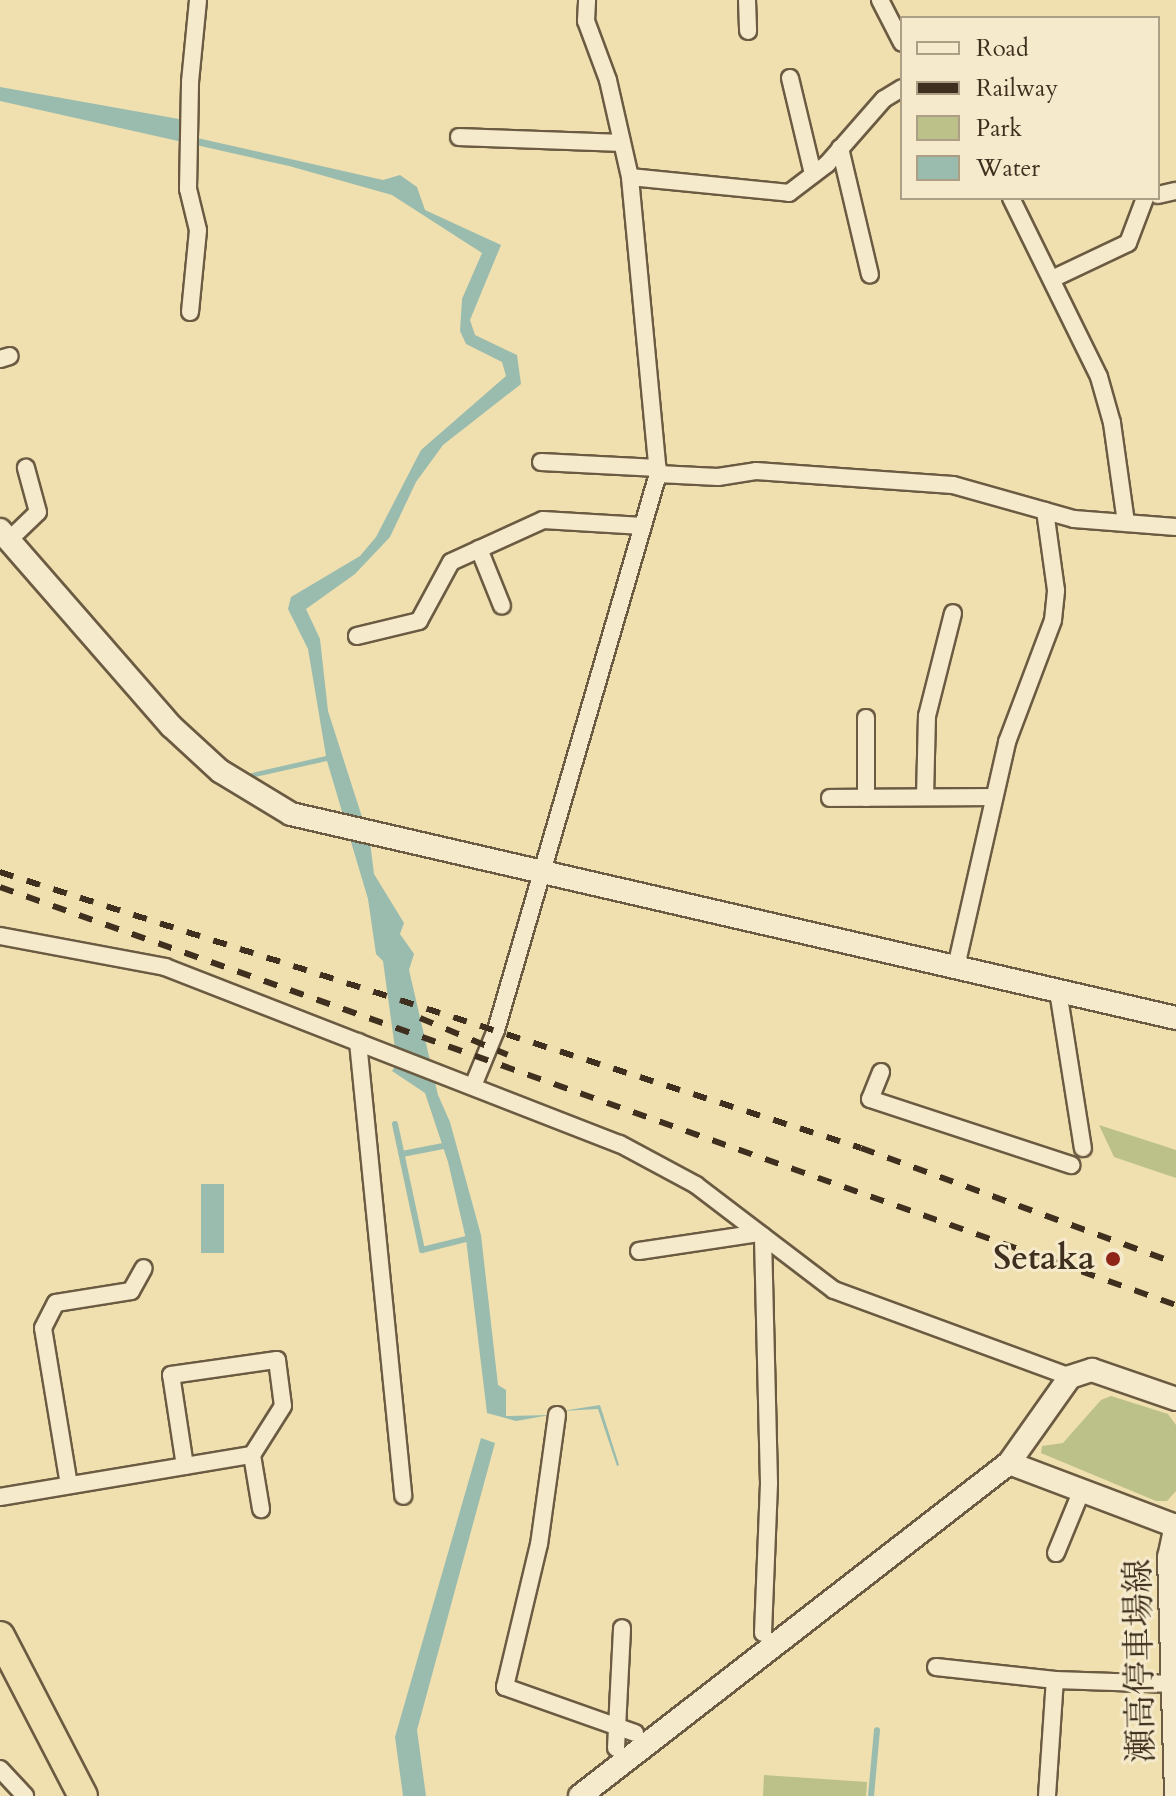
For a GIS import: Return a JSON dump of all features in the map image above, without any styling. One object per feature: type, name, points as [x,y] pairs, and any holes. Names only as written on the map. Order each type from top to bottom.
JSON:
[{"type":"highway","points":[[0,1636],[83,1796]]},
{"type":"street","points":[[190,312],[198,230],[188,189],[190,82],[198,0]]},
{"type":"street","points":[[473,1086],[496,1030],[658,471],[630,177],[608,80],[586,21],[587,0]]},
{"type":"street","points":[[747,0],[748,31]]},
{"type":"street","points":[[880,0],[900,39]]},
{"type":"street","points":[[790,78],[813,174]]},
{"type":"street","points":[[630,177],[767,194],[789,193],[840,148],[884,99],[900,89]]},
{"type":"street","points":[[459,137],[622,143]]},
{"type":"street","points":[[840,148],[870,275]]},
{"type":"street","points":[[1012,200],[1099,377],[1112,423],[1126,523]]},
{"type":"street","points":[[1052,279],[1128,243],[1144,200]]},
{"type":"street","points":[[541,462],[718,477],[756,471],[953,485],[1045,511],[1176,527]]},
{"type":"street","points":[[26,468],[38,512],[4,535],[171,726],[220,771],[291,814],[1176,1018]]},
{"type":"street","points":[[956,967],[1007,742],[1053,620],[1056,590],[1045,511]]},
{"type":"street","points":[[357,636],[419,621],[451,562],[543,520],[643,526]]},
{"type":"street","points":[[479,549],[502,606]]},
{"type":"street","points":[[925,797],[927,716],[953,613]]},
{"type":"street","points":[[866,718],[866,798]]},
{"type":"street","points":[[830,798],[994,797]]},
{"type":"street","points":[[0,936],[165,967],[620,1144],[696,1185],[834,1290],[1070,1377]]},
{"type":"street","points":[[1058,991],[1083,1148]]},
{"type":"street","points":[[358,1042],[403,1496]]},
{"type":"street","points":[[881,1072],[870,1099],[1071,1165]]},
{"type":"street","points":[[639,1251],[761,1234]]},
{"type":"street","points":[[761,1234],[769,1483],[763,1633]]},
{"type":"street","points":[[69,1485],[43,1328],[56,1303],[131,1291],[144,1268]]},
{"type":"street","points":[[185,1466],[171,1375],[277,1360],[283,1406],[252,1455],[261,1509]]},
{"type":"street","points":[[580,1796],[607,1785],[1009,1463],[1070,1377],[1092,1370],[1176,1399]]},
{"type":"street","points":[[557,1415],[539,1544],[505,1687],[635,1733]]},
{"type":"street","points":[[0,1497],[252,1455]]},
{"type":"street","points":[[1009,1463],[1176,1526]]},
{"type":"street","points":[[1056,1553],[1081,1492]]},
{"type":"street","name":"瀬高停車場線","points":[[1176,1526],[1169,1557],[1176,1795]]},
{"type":"street","points":[[616,1748],[622,1628]]},
{"type":"street","points":[[936,1667],[1055,1680],[1173,1684]]},
{"type":"street","points":[[1047,1796],[1055,1680]]},
{"type":"street","points":[[0,1769],[25,1796]]},
{"type":"green space","points":[[1099,1125],[1176,1150],[1176,1178],[1114,1157]]},
{"type":"green space","points":[[1111,1396],[1168,1414],[1176,1425],[1176,1491],[1167,1501],[1156,1501],[1041,1453],[1042,1446],[1063,1443],[1101,1400]]},
{"type":"green space","points":[[764,1775],[867,1782],[866,1796],[763,1796]]},
{"type":"water","points":[[0,87],[179,119],[183,91],[184,135],[383,180],[400,175],[417,187],[425,210],[501,245],[470,320],[475,335],[517,355],[521,384],[443,445],[416,482],[390,537],[355,574],[306,609],[320,639],[328,711],[370,842],[374,874],[404,923],[400,934],[414,954],[409,970],[438,1095],[450,1122],[481,1235],[498,1385],[506,1390],[506,1416],[550,1415],[516,1421],[487,1413],[466,1239],[448,1162],[425,1093],[392,1071],[397,1063],[383,961],[376,954],[368,899],[327,761],[255,777],[248,774],[326,756],[308,649],[288,609],[291,597],[360,556],[376,537],[421,450],[506,376],[502,362],[466,344],[460,331],[462,299],[482,253],[392,195],[289,166],[0,101]]},
{"type":"water","points":[[201,1184],[224,1184],[224,1253],[201,1253]]},
{"type":"water","points":[[600,1405],[617,1466],[598,1409],[562,1411]]},
{"type":"water","points":[[481,1438],[495,1443],[417,1730],[426,1796],[403,1796],[395,1737]]},
{"type":"waterway","points":[[395,1124],[422,1250],[466,1239]]},
{"type":"waterway","points":[[402,1154],[443,1146]]},
{"type":"waterway","points":[[871,1796],[877,1730]]},
{"type":"railway","points":[[0,872],[861,1148],[1176,1263]]},
{"type":"railway","points":[[0,887],[1176,1305]]},
{"type":"railway","points":[[420,1018],[508,1055]]},
{"type":"place","name":"Setaka","points":[[1113,1259]]}]
